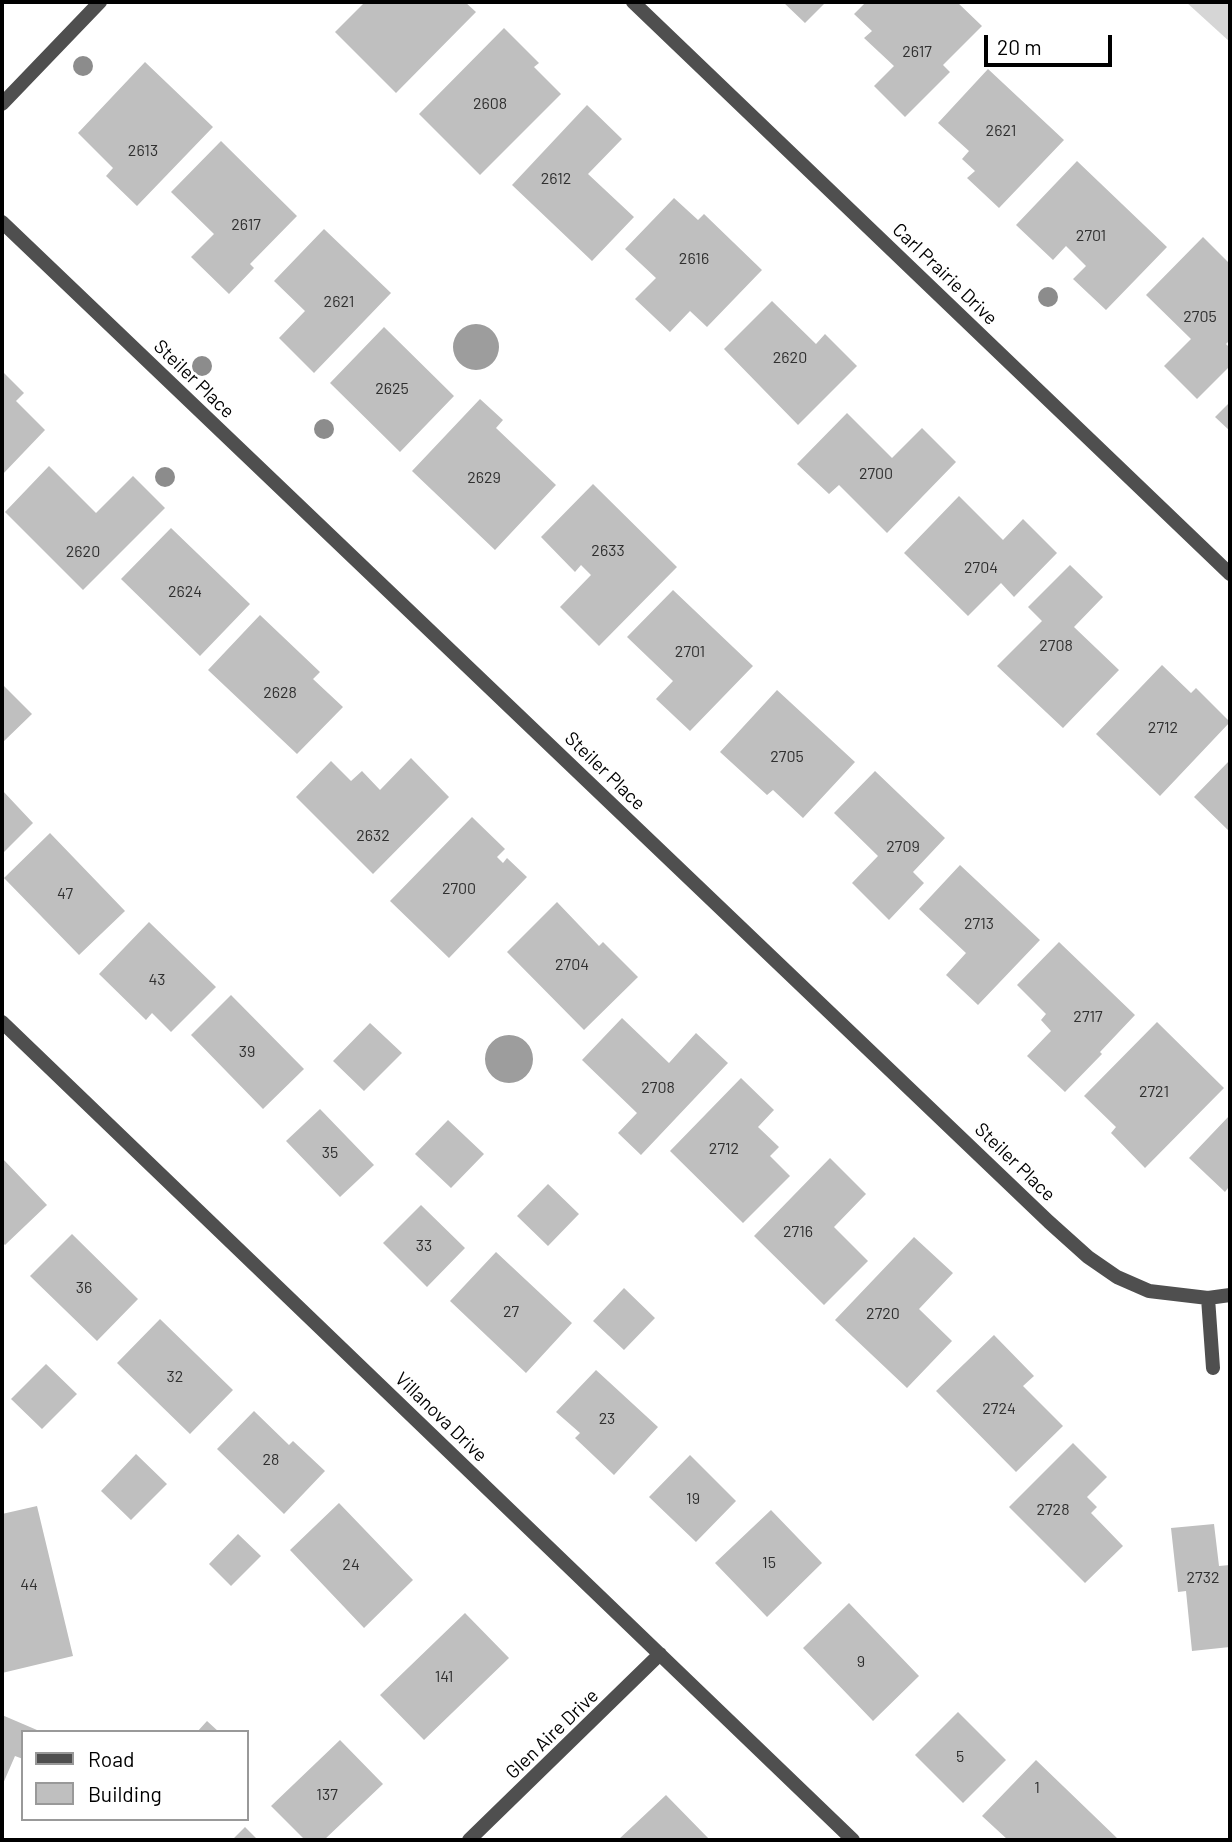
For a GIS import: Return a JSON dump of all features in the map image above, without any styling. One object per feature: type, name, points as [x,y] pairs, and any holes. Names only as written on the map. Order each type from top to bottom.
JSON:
[{"type":"street","points":[[2,104],[100,2]]},
{"type":"street","name":"Carl Prairie Drive","points":[[633,2],[1230,574]]},
{"type":"street","name":"Steiler Place","points":[[2,222],[1088,1256],[1118,1277],[1149,1291],[1208,1298],[1230,1295]]},
{"type":"street","name":"Villanova Drive","points":[[2,1022],[853,1840]]},
{"type":"street","points":[[1208,1298],[1213,1367]]},
{"type":"street","name":"Glen Aire Drive","points":[[469,1840],[660,1654]]},
{"type":"shaded area","points":[[1186,2],[1230,2],[1230,42]]},
{"type":"shaded area","points":[[476,324],[493,330],[499,347],[493,364],[476,370],[459,364],[453,347],[459,330]]},
{"type":"shaded area","points":[[509,1035],[526,1042],[533,1059],[526,1076],[509,1083],[492,1076],[485,1059],[492,1042]]},
{"type":"building","points":[[365,2],[465,2],[476,12],[396,93],[335,32]]},
{"type":"building","points":[[783,2],[826,2],[805,23]]},
{"type":"building","points":[[866,2],[957,2],[982,26],[943,65],[950,72],[905,117],[874,86],[894,66],[864,38],[872,31],[854,14]]},
{"type":"building","points":[[504,28],[539,63],[534,67],[561,94],[480,175],[419,114]]},
{"type":"building","points":[[145,62],[213,127],[137,206],[106,176],[113,168],[78,133]]},
{"type":"building","points":[[988,69],[1064,140],[999,208],[967,178],[975,171],[962,159],[969,151],[938,123]]},
{"type":"building","points":[[587,105],[622,139],[588,174],[634,217],[592,261],[512,185]]},
{"type":"building","points":[[221,141],[297,216],[250,264],[254,268],[229,294],[191,257],[214,234],[171,192]]},
{"type":"building","points":[[1077,161],[1167,247],[1106,310],[1073,279],[1086,266],[1066,246],[1053,260],[1016,225]]},
{"type":"building","points":[[674,198],[698,220],[704,214],[762,270],[707,327],[690,311],[670,332],[635,299],[656,278],[625,249]]},
{"type":"building","points":[[324,229],[391,293],[314,373],[279,338],[305,311],[274,281]]},
{"type":"building","points":[[1203,237],[1230,264],[1230,340],[1226,344],[1230,348],[1230,366],[1197,399],[1164,366],[1191,339],[1146,295]]},
{"type":"building","points":[[772,301],[816,344],[825,334],[857,366],[798,425],[724,349]]},
{"type":"building","points":[[384,327],[454,396],[400,452],[330,383]]},
{"type":"building","points":[[2,371],[24,393],[16,401],[45,430],[2,475]]},
{"type":"building","points":[[480,399],[503,420],[496,428],[556,485],[495,550],[412,471]]},
{"type":"building","points":[[1230,402],[1230,431],[1215,417]]},
{"type":"building","points":[[847,413],[892,458],[922,428],[956,462],[887,533],[839,485],[829,494],[797,464]]},
{"type":"building","points":[[49,466],[96,513],[133,476],[165,508],[83,590],[5,512]]},
{"type":"building","points":[[593,484],[677,567],[599,646],[560,607],[591,575],[581,565],[575,572],[541,537]]},
{"type":"building","points":[[959,496],[1003,540],[1023,519],[1057,553],[1014,597],[1001,583],[968,616],[904,553]]},
{"type":"building","points":[[171,528],[250,604],[200,656],[121,579]]},
{"type":"building","points":[[1070,565],[1103,597],[1074,627],[1119,670],[1063,728],[997,666],[1042,621],[1028,607]]},
{"type":"building","points":[[673,590],[753,666],[690,731],[656,699],[673,681],[627,637]]},
{"type":"building","points":[[260,615],[320,672],[313,679],[343,707],[297,754],[208,670]]},
{"type":"building","points":[[1162,665],[1191,693],[1196,688],[1230,722],[1160,796],[1096,734]]},
{"type":"building","points":[[2,684],[32,714],[2,743]]},
{"type":"building","points":[[777,690],[855,762],[803,818],[773,790],[767,795],[720,752]]},
{"type":"building","points":[[411,758],[449,797],[373,874],[296,797],[331,761],[351,781],[362,771],[380,790]]},
{"type":"building","points":[[1230,760],[1230,832],[1194,797]]},
{"type":"building","points":[[875,771],[945,838],[913,872],[924,883],[889,920],[852,883],[878,856],[834,813]]},
{"type":"building","points":[[2,790],[33,823],[2,854]]},
{"type":"building","points":[[472,817],[505,849],[497,857],[503,863],[507,858],[527,877],[449,958],[390,901]]},
{"type":"building","points":[[50,833],[125,911],[79,955],[4,878]]},
{"type":"building","points":[[960,865],[1040,940],[978,1005],[946,975],[966,953],[919,909]]},
{"type":"building","points":[[557,902],[599,946],[603,942],[638,977],[584,1030],[507,952]]},
{"type":"building","points":[[149,922],[216,987],[171,1032],[152,1013],[146,1020],[99,974]]},
{"type":"building","points":[[1059,942],[1135,1015],[1065,1092],[1027,1056],[1051,1031],[1041,1020],[1046,1014],[1017,985]]},
{"type":"building","points":[[231,995],[304,1069],[263,1109],[191,1035]]},
{"type":"building","points":[[622,1018],[669,1063],[696,1033],[728,1063],[641,1155],[618,1133],[637,1113],[582,1060]]},
{"type":"building","points":[[1157,1022],[1224,1088],[1145,1168],[1111,1133],[1116,1127],[1084,1096]]},
{"type":"building","points":[[370,1023],[402,1053],[364,1091],[333,1061]]},
{"type":"building","points":[[741,1078],[774,1110],[758,1127],[779,1147],[770,1156],[790,1176],[743,1223],[670,1151]]},
{"type":"building","points":[[320,1109],[374,1165],[340,1197],[286,1141]]},
{"type":"building","points":[[1230,1115],[1230,1190],[1228,1188],[1225,1192],[1189,1158]]},
{"type":"building","points":[[448,1120],[484,1154],[451,1188],[415,1154]]},
{"type":"building","points":[[2,1158],[47,1205],[5,1245],[2,1242]]},
{"type":"building","points":[[830,1158],[866,1194],[834,1227],[868,1261],[824,1305],[754,1236]]},
{"type":"building","points":[[548,1184],[579,1214],[548,1246],[517,1216]]},
{"type":"building","points":[[421,1205],[465,1248],[427,1287],[383,1243]]},
{"type":"building","points":[[72,1234],[138,1299],[97,1341],[30,1276]]},
{"type":"building","points":[[914,1237],[953,1273],[919,1309],[952,1341],[907,1388],[835,1320]]},
{"type":"building","points":[[496,1252],[572,1323],[526,1373],[450,1301]]},
{"type":"building","points":[[624,1288],[655,1318],[624,1350],[593,1321]]},
{"type":"building","points":[[160,1319],[233,1390],[190,1434],[117,1363]]},
{"type":"building","points":[[994,1335],[1034,1376],[1023,1386],[1063,1426],[1016,1472],[936,1391]]},
{"type":"building","points":[[46,1364],[77,1394],[42,1429],[11,1399]]},
{"type":"building","points":[[596,1370],[658,1427],[614,1475],[575,1438],[580,1433],[556,1412]]},
{"type":"building","points":[[254,1411],[289,1445],[293,1441],[325,1471],[284,1514],[217,1449]]},
{"type":"building","points":[[1073,1443],[1107,1477],[1087,1497],[1097,1507],[1091,1513],[1123,1546],[1085,1583],[1009,1507]]},
{"type":"building","points":[[136,1454],[167,1484],[131,1520],[101,1491]]},
{"type":"building","points":[[690,1455],[736,1501],[696,1542],[649,1497]]},
{"type":"building","points":[[339,1503],[413,1580],[364,1628],[290,1550]]},
{"type":"building","points":[[37,1506],[73,1656],[2,1673],[2,1514]]},
{"type":"building","points":[[771,1510],[822,1563],[767,1617],[715,1563]]},
{"type":"building","points":[[1214,1524],[1219,1566],[1230,1565],[1230,1647],[1192,1651],[1186,1591],[1178,1592],[1171,1528]]},
{"type":"building","points":[[238,1534],[261,1556],[231,1586],[209,1564]]},
{"type":"building","points":[[849,1603],[919,1676],[873,1721],[803,1648]]},
{"type":"building","points":[[465,1613],[509,1658],[424,1740],[380,1695]]},
{"type":"building","points":[[958,1712],[1006,1760],[963,1803],[915,1755]]},
{"type":"building","points":[[2,1715],[37,1730],[21,1730],[21,1758],[15,1756],[2,1786]]},
{"type":"building","points":[[207,1721],[217,1730],[199,1730]]},
{"type":"building","points":[[340,1740],[383,1784],[324,1840],[305,1840],[271,1806]]},
{"type":"building","points":[[1036,1760],[1118,1839],[1008,1840],[982,1816]]},
{"type":"building","points":[[666,1795],[710,1840],[618,1840]]},
{"type":"building","points":[[245,1827],[258,1840],[232,1840]]}]
